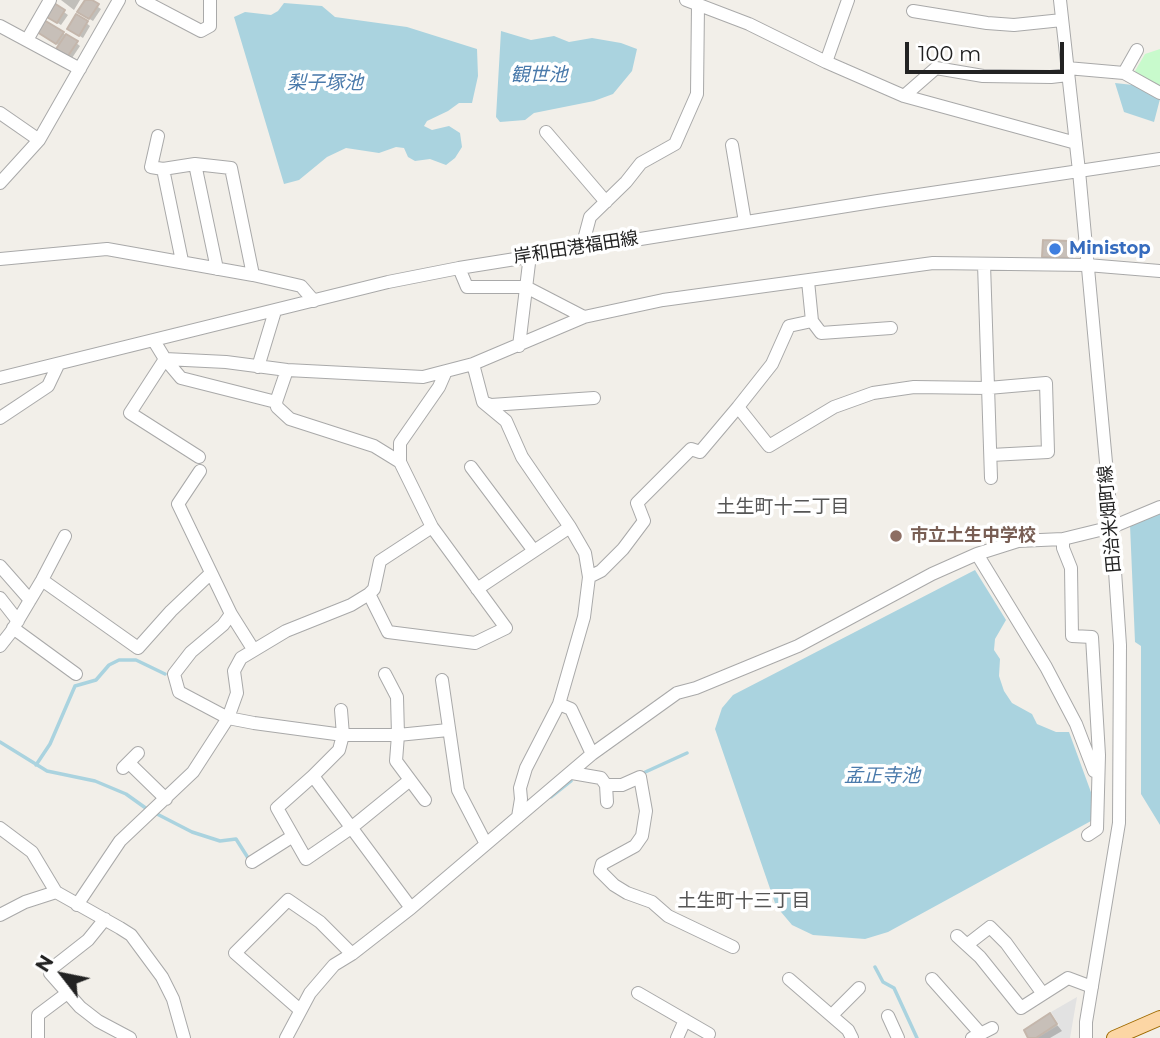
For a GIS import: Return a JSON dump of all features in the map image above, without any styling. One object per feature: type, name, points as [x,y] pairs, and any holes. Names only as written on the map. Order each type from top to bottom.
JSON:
[{"type":"main road","points":[[1114,1038],[1160,1018]]},
{"type":"street","points":[[27,40],[50,0]]},
{"type":"street","points":[[0,183],[39,140],[120,0]]},
{"type":"street","points":[[142,0],[201,31],[210,26],[210,0]]},
{"type":"street","points":[[826,62],[848,0]]},
{"type":"street","name":"田治米畑町線","points":[[1060,0],[1079,171],[1112,527],[1120,645],[1119,822],[1086,1038]]},
{"type":"street","points":[[582,247],[590,217],[626,182],[641,163],[675,144],[697,94],[692,2],[749,24],[904,96],[1076,143]]},
{"type":"street","points":[[913,11],[1014,25],[1062,20]]},
{"type":"street","points":[[0,26],[80,69]]},
{"type":"street","points":[[1124,73],[1138,50]]},
{"type":"street","points":[[904,96],[936,68],[984,75],[1051,77],[1068,72],[1124,73],[1160,93]]},
{"type":"street","points":[[2,120],[39,140]]},
{"type":"street","points":[[546,132],[606,202]]},
{"type":"street","points":[[158,136],[151,167],[157,170],[195,164],[231,168],[253,275]]},
{"type":"street","points":[[729,152],[745,222]]},
{"type":"street","name":"岸和田港福田線","points":[[0,378],[388,282],[459,268],[1160,159]]},
{"type":"street","points":[[195,164],[217,268]]},
{"type":"street","points":[[163,169],[182,261]]},
{"type":"street","points":[[0,259],[107,249],[182,261],[300,286],[314,301]]},
{"type":"street","points":[[519,346],[530,255]]},
{"type":"street","points":[[165,359],[226,362],[287,370],[423,377],[472,364],[584,317],[663,300],[933,263],[1087,265],[1160,271]]},
{"type":"street","points":[[984,264],[991,478]]},
{"type":"street","points":[[459,268],[467,287],[526,287],[584,317]]},
{"type":"street","points":[[808,281],[812,321],[821,333],[891,328]]},
{"type":"street","points":[[258,367],[275,311]]},
{"type":"street","points":[[589,577],[601,571],[623,549],[644,521],[637,503],[691,449],[700,452],[738,407],[772,364],[789,326],[812,321]]},
{"type":"street","points":[[154,341],[181,378],[276,402]]},
{"type":"street","points":[[165,359],[130,413],[199,457]]},
{"type":"street","points":[[472,364],[483,402],[506,421],[522,457],[570,527],[584,553],[589,577],[584,617],[559,704],[526,768],[520,788],[518,817]]},
{"type":"street","points":[[0,418],[48,386],[58,365]]},
{"type":"street","points":[[287,370],[276,402],[277,407],[290,419],[374,446],[400,462]]},
{"type":"street","points":[[369,594],[388,632],[475,643],[506,628],[432,527],[400,462],[400,443],[439,387],[446,371]]},
{"type":"street","points":[[738,407],[769,446],[834,407],[873,393],[914,387],[988,388],[1046,383],[1048,452],[991,455]]},
{"type":"street","points":[[483,402],[491,405],[594,397]]},
{"type":"street","points":[[471,467],[534,551]]},
{"type":"street","points":[[200,471],[178,504],[231,614],[253,649]]},
{"type":"street","points":[[286,1038],[310,993],[334,965],[411,908],[592,754],[677,693],[696,688],[798,646],[932,574],[977,554],[1018,541],[1063,539],[1112,527],[1160,507]]},
{"type":"street","points":[[77,905],[120,841],[194,772],[228,718],[237,693],[233,671],[241,658],[286,631],[351,605],[369,594],[374,589],[380,561],[432,527]]},
{"type":"street","points":[[477,589],[570,527]]},
{"type":"street","points":[[0,646],[42,580],[65,536]]},
{"type":"street","points":[[1063,539],[1063,548],[1071,568],[1072,636],[1092,637],[1099,755],[1097,830]]},
{"type":"street","points":[[977,554],[1046,667],[1076,724],[1094,771]]},
{"type":"street","points":[[0,566],[30,600]]},
{"type":"street","points":[[42,580],[138,648],[171,611],[211,573]]},
{"type":"street","points":[[0,598],[16,624],[76,674]]},
{"type":"street","points":[[231,614],[223,625],[191,652],[174,674],[179,692],[228,718],[254,723],[343,735],[398,735],[448,730]]},
{"type":"street","points":[[385,674],[397,697],[396,761],[425,800]]},
{"type":"street","points":[[442,680],[458,790],[486,844]]},
{"type":"street","points":[[559,704],[572,709],[592,754]]},
{"type":"street","points":[[341,710],[343,735],[338,750],[277,808],[306,859],[351,828],[410,780]]},
{"type":"street","points":[[130,761],[166,799]]},
{"type":"street","points":[[572,773],[601,778],[606,785],[607,802]]},
{"type":"street","points":[[313,776],[411,908]]},
{"type":"street","points":[[606,785],[622,785],[640,777],[646,811],[642,836],[635,846],[602,864],[600,871],[626,893],[652,902],[668,916],[733,947]]},
{"type":"street","points":[[0,828],[32,852],[56,892],[131,935],[162,977],[173,999],[184,1038]]},
{"type":"street","points":[[252,862],[293,836]]},
{"type":"street","points":[[0,915],[25,902],[56,892]]},
{"type":"street","points":[[300,1010],[235,953],[288,900],[320,922],[352,954]]},
{"type":"street","points":[[104,919],[88,940],[50,973],[66,994],[103,1032],[130,1038]]},
{"type":"street","points":[[1043,994],[1006,943],[990,926],[962,940],[1021,1008],[1043,994],[1068,978],[1092,987]]},
{"type":"street","points":[[789,979],[832,1015],[848,1030],[852,1038]]},
{"type":"street","points":[[932,979],[981,1033]]},
{"type":"street","points":[[832,1015],[859,988]]},
{"type":"street","points":[[638,993],[709,1034]]},
{"type":"street","points":[[38,1038],[38,1015],[66,994]]},
{"type":"street","points":[[888,1016],[901,1036]]},
{"type":"street","points":[[677,1038],[685,1020]]},
{"type":"green space","points":[[1160,49],[1160,89],[1137,77],[1135,71],[1145,54]]},
{"type":"shaded area","points":[[1077,997],[1070,1038],[1037,1038],[1059,1025],[1051,1012]]},
{"type":"water","name":"梨子塚池","points":[[284,3],[322,6],[335,17],[407,27],[477,49],[478,76],[472,103],[459,103],[427,121],[424,126],[432,130],[449,126],[460,133],[462,147],[455,158],[446,165],[430,159],[415,161],[408,157],[404,148],[396,147],[379,153],[346,148],[327,157],[299,180],[284,184],[234,17],[245,12],[271,15]]},
{"type":"water","name":"観世池","points":[[501,31],[531,40],[554,36],[569,42],[592,38],[637,49],[632,71],[613,94],[594,101],[534,113],[525,120],[500,122],[496,117]]},
{"type":"water","points":[[1115,83],[1133,85],[1160,99],[1154,122],[1124,112]]},
{"type":"water","points":[[1160,510],[1160,825],[1141,794],[1141,646],[1135,642],[1130,525]]},
{"type":"water","name":"孟正寺池","points":[[975,570],[1006,620],[995,639],[994,650],[1000,659],[999,676],[1004,691],[1012,703],[1032,714],[1037,724],[1056,732],[1069,732],[1092,795],[1091,821],[888,932],[865,939],[813,935],[792,925],[776,906],[715,729],[722,708],[733,695]]},
{"type":"building","points":[[85,0],[99,4],[89,19],[77,12]]},
{"type":"building","points":[[54,3],[65,10],[57,23],[45,16]]},
{"type":"building","points":[[76,14],[88,21],[79,36],[67,29]]},
{"type":"building","points":[[44,20],[64,32],[56,44],[37,32]]},
{"type":"building","points":[[66,34],[78,41],[68,56],[56,49]]},
{"type":"building","name":"Ministop","points":[[1043,240],[1069,241],[1068,258],[1042,257]]},
{"type":"building","points":[[1050,1013],[1057,1024],[1036,1038],[1028,1038],[1024,1030]]},
{"type":"waterway","points":[[36,765],[50,744],[75,686],[96,680],[109,665],[119,660],[136,660],[165,674]]},
{"type":"waterway","points":[[0,742],[47,771],[95,781],[126,794],[147,809]]},
{"type":"waterway","points":[[641,774],[687,753]]},
{"type":"waterway","points":[[551,797],[571,781]]},
{"type":"waterway","points":[[157,814],[192,832],[220,841],[236,839],[250,861]]},
{"type":"waterway","points":[[875,967],[883,982],[894,988],[917,1038]]},
{"type":"place","name":"Ministop","points":[[1055,249]]},
{"type":"place","name":"市立土生中学校","points":[[896,536]]},
{"type":"district","name":"土生町十二丁目","points":[[783,507]]},
{"type":"district","name":"土生町十三丁目","points":[[744,901]]}]
